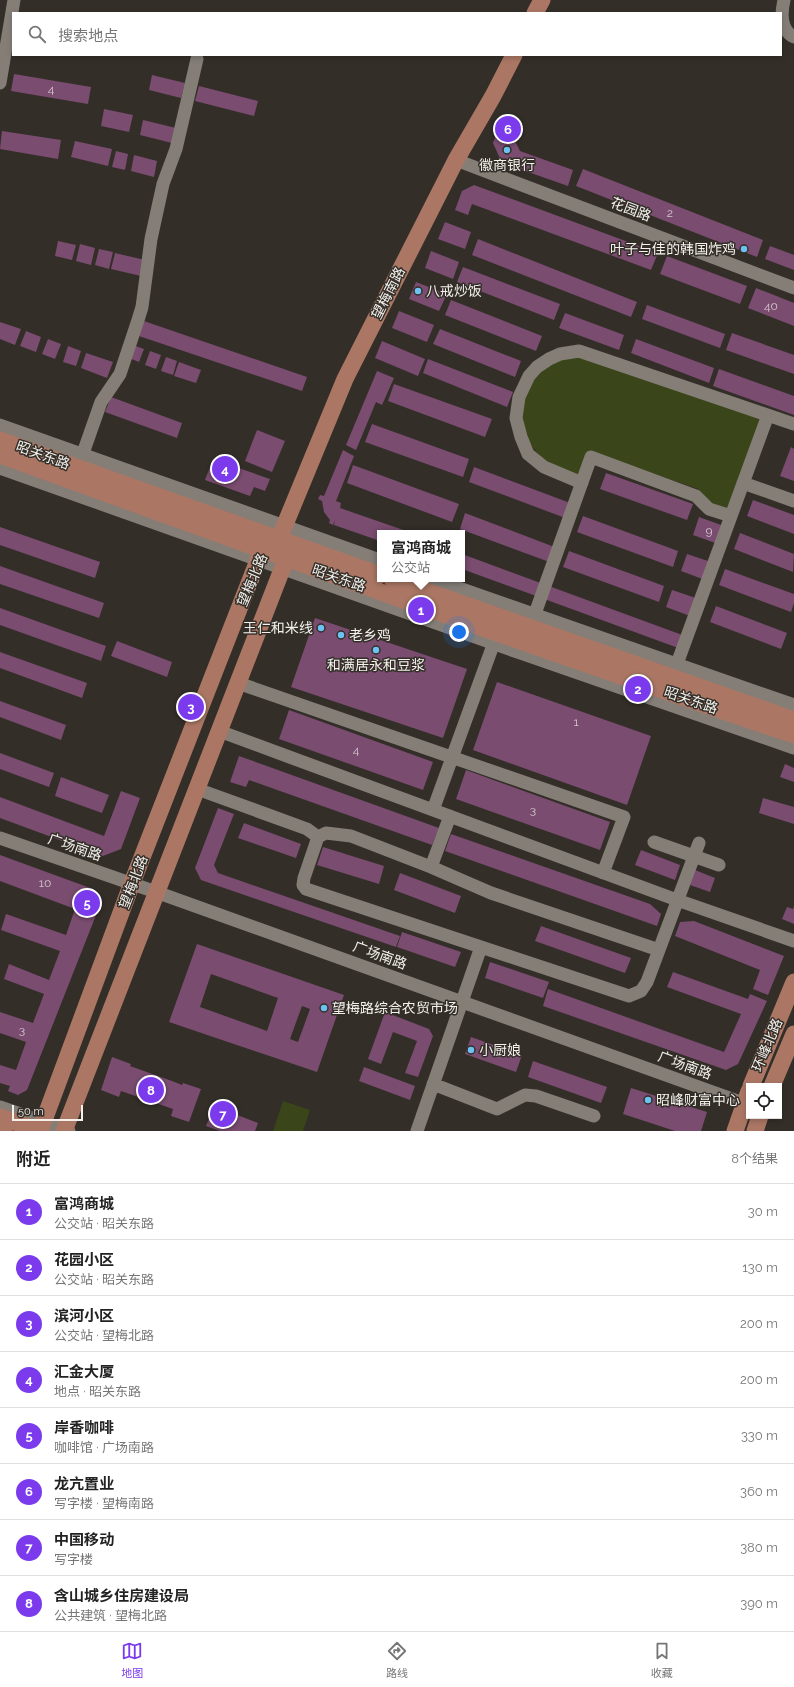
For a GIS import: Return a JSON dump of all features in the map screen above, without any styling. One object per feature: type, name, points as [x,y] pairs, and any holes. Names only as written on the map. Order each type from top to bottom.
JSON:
[{"type":"main road","points":[[536,12],[542,0]]},
{"type":"main road","name":"望梅南路","points":[[282,533],[345,379],[456,160],[493,96],[513,56]]},
{"type":"main road","name":"昭关东路","points":[[0,440],[78,468],[282,533],[377,574]]},
{"type":"main road","name":"昭关东路","points":[[0,455],[78,468],[260,555],[284,564],[399,590],[669,684],[794,720]]},
{"type":"main road","name":"望梅北路","points":[[41,1129],[132,883],[260,555],[282,533]]},
{"type":"main road","name":"望梅北路","points":[[66,1130],[156,892],[284,564],[282,533]]},
{"type":"main road","name":"昭关东路","points":[[399,590],[496,639],[527,635]]},
{"type":"main road","name":"昭关东路","points":[[669,684],[794,735]]},
{"type":"main road","name":"环峰北路","points":[[752,1083],[794,982]]},
{"type":"main road","name":"环峰北路","points":[[773,1083],[794,1034]]},
{"type":"main road","points":[[735,1131],[746,1105]]},
{"type":"main road","points":[[0,1117],[41,1129]]},
{"type":"main road","points":[[755,1131],[759,1119]]},
{"type":"main road","points":[[0,1130],[4,1131]]},
{"type":"street","points":[[0,83],[14,0]]},
{"type":"street","points":[[784,0],[782,15],[784,25],[789,35],[794,37]]},
{"type":"street","points":[[0,425],[78,468],[101,402],[120,374],[138,320],[142,306],[151,239],[162,184],[176,149],[198,59]]},
{"type":"street","name":"花园路","points":[[456,160],[794,288]]},
{"type":"street","points":[[582,483],[544,467],[528,454],[521,437],[516,418],[520,397],[529,376],[543,363],[560,354],[579,351],[794,424]]},
{"type":"street","points":[[669,684],[768,415]]},
{"type":"street","points":[[527,635],[591,457],[696,496],[709,509],[731,516]]},
{"type":"street","points":[[0,468],[260,555]]},
{"type":"street","points":[[743,483],[794,502]]},
{"type":"street","points":[[282,533],[377,559]]},
{"type":"street","points":[[438,582],[527,635],[669,684],[794,748]]},
{"type":"street","points":[[433,810],[496,639]]},
{"type":"street","points":[[238,683],[624,817],[603,872]]},
{"type":"street","points":[[669,684],[794,705]]},
{"type":"street","points":[[219,731],[677,900],[794,941]]},
{"type":"street","points":[[197,789],[307,829],[318,837]]},
{"type":"street","points":[[431,867],[450,816]]},
{"type":"street","points":[[659,950],[491,893],[431,867],[351,836],[326,833],[318,837],[304,878],[303,884],[306,889],[629,996],[641,991],[647,982],[659,950],[677,900],[699,843]]},
{"type":"street","name":"广场南路","points":[[0,838],[132,883],[463,1002],[746,1099]]},
{"type":"street","points":[[654,842],[719,865]]},
{"type":"street","points":[[416,1131],[463,1002],[481,947]]},
{"type":"street","points":[[433,1084],[497,1109],[525,1096],[536,1096],[594,1116]]},
{"type":"street","points":[[0,1107],[41,1129],[66,1130]]},
{"type":"green space","points":[[580,355],[763,416],[731,509],[711,503],[698,489],[597,454],[579,475],[556,467],[538,454],[531,445],[523,425],[521,414],[525,392],[541,368],[557,361]]},
{"type":"green space","points":[[283,1101],[310,1110],[303,1131],[273,1131]]},
{"type":"building","points":[[14,74],[91,87],[88,104],[11,91]]},
{"type":"building","points":[[152,75],[185,83],[181,98],[149,90]]},
{"type":"building","points":[[199,86],[258,101],[254,116],[195,101]]},
{"type":"building","points":[[104,109],[133,115],[129,132],[101,126]]},
{"type":"building","points":[[503,116],[520,123],[514,139],[520,151],[573,170],[568,186],[502,163],[493,143]]},
{"type":"building","points":[[143,120],[176,128],[172,143],[140,135]]},
{"type":"building","points":[[2,131],[61,140],[58,159],[0,149]]},
{"type":"building","points":[[75,141],[112,149],[108,166],[71,157]]},
{"type":"building","points":[[116,151],[128,154],[125,170],[112,167]]},
{"type":"building","points":[[134,155],[157,161],[154,177],[131,171]]},
{"type":"building","points":[[583,169],[763,240],[757,257],[576,186]]},
{"type":"building","points":[[474,185],[658,253],[651,270],[472,204],[468,215],[455,210],[462,191]]},
{"type":"building","points":[[445,222],[471,232],[465,249],[438,239]]},
{"type":"building","points":[[478,239],[637,302],[631,317],[472,255]]},
{"type":"building","points":[[58,241],[76,245],[72,260],[55,256]]},
{"type":"building","points":[[80,244],[95,248],[91,265],[76,261]]},
{"type":"building","points":[[770,246],[794,255],[794,270],[765,259]]},
{"type":"building","points":[[99,249],[113,252],[109,269],[95,265]]},
{"type":"building","points":[[431,251],[459,262],[453,279],[425,268]]},
{"type":"building","points":[[115,253],[145,260],[141,276],[111,269]]},
{"type":"building","points":[[667,256],[747,286],[740,304],[660,274]]},
{"type":"building","points":[[463,267],[560,304],[554,320],[457,282]]},
{"type":"building","points":[[416,282],[447,294],[439,311],[409,299]]},
{"type":"building","points":[[756,288],[794,303],[794,326],[748,308]]},
{"type":"building","points":[[451,300],[542,336],[536,351],[445,315]]},
{"type":"building","points":[[647,305],[725,334],[720,348],[642,319]]},
{"type":"building","points":[[399,311],[434,325],[427,342],[392,328]]},
{"type":"building","points":[[565,313],[624,335],[619,350],[559,328]]},
{"type":"building","points":[[141,320],[307,377],[302,391],[136,335]]},
{"type":"building","points":[[0,322],[21,329],[15,345],[0,339]]},
{"type":"building","points":[[440,329],[521,361],[515,377],[433,344]]},
{"type":"building","points":[[26,331],[41,337],[36,352],[20,346]]},
{"type":"building","points":[[732,333],[794,355],[794,374],[726,350]]},
{"type":"building","points":[[48,339],[61,344],[55,359],[42,354]]},
{"type":"building","points":[[636,339],[714,368],[709,383],[631,353]]},
{"type":"building","points":[[382,341],[425,359],[418,376],[375,358]]},
{"type":"building","points":[[133,345],[144,349],[139,362],[129,358]]},
{"type":"building","points":[[68,346],[81,351],[76,366],[63,362]]},
{"type":"building","points":[[150,351],[161,355],[156,369],[145,365]]},
{"type":"building","points":[[86,353],[113,362],[107,378],[81,368]]},
{"type":"building","points":[[166,357],[177,361],[173,375],[161,371]]},
{"type":"building","points":[[428,359],[513,392],[507,407],[423,373]]},
{"type":"building","points":[[179,362],[201,370],[196,383],[174,376]]},
{"type":"building","points":[[719,369],[794,396],[794,415],[713,386]]},
{"type":"building","points":[[377,371],[394,378],[382,405],[376,402],[356,450],[346,445]]},
{"type":"building","points":[[394,384],[492,419],[485,437],[388,401]]},
{"type":"building","points":[[111,397],[182,423],[177,438],[105,412]]},
{"type":"building","points":[[372,424],[469,459],[463,477],[365,442]]},
{"type":"building","points":[[257,430],[285,441],[272,472],[245,461]]},
{"type":"building","points":[[791,447],[794,449],[794,481],[780,476]]},
{"type":"building","points":[[343,450],[354,456],[336,501],[341,503],[340,508],[403,530],[377,530],[377,540],[334,525],[335,520],[333,525],[329,523],[330,520],[324,512],[322,501],[318,499],[320,495],[324,496]]},
{"type":"building","points":[[213,459],[270,479],[265,491],[254,487],[250,496],[205,480]]},
{"type":"building","points":[[353,465],[459,504],[452,522],[347,483]]},
{"type":"building","points":[[474,467],[573,504],[568,519],[469,482]]},
{"type":"building","points":[[606,473],[693,504],[687,520],[600,489]]},
{"type":"building","points":[[753,500],[794,515],[794,534],[747,516]]},
{"type":"building","points":[[465,513],[557,548],[552,563],[460,529]]},
{"type":"building","points":[[583,516],[678,551],[673,567],[577,532]]},
{"type":"building","points":[[699,517],[724,526],[718,544],[693,535]]},
{"type":"building","points":[[0,527],[100,562],[95,578],[0,545]]},
{"type":"building","points":[[740,533],[794,554],[793,572],[734,549]]},
{"type":"building","points":[[569,551],[664,586],[659,602],[563,567]]},
{"type":"building","points":[[687,554],[711,562],[705,580],[681,571]]},
{"type":"building","points":[[465,555],[685,636],[681,649],[465,570]]},
{"type":"building","points":[[0,566],[104,603],[99,618],[0,584]]},
{"type":"building","points":[[725,569],[794,594],[794,603],[791,612],[719,585]]},
{"type":"building","points":[[672,590],[696,598],[690,616],[666,607]]},
{"type":"building","points":[[716,606],[787,633],[781,649],[710,622]]},
{"type":"building","points":[[0,608],[106,646],[101,661],[0,625]]},
{"type":"building","points":[[315,618],[467,669],[443,738],[291,687]]},
{"type":"building","points":[[117,641],[172,662],[167,677],[111,656]]},
{"type":"building","points":[[0,652],[87,683],[82,698],[0,668]]},
{"type":"building","points":[[497,682],[651,736],[627,805],[473,750]]},
{"type":"building","points":[[0,701],[66,725],[61,740],[0,717]]},
{"type":"building","points":[[289,710],[433,762],[423,790],[279,739]]},
{"type":"building","points":[[0,753],[54,773],[49,787],[0,769]]},
{"type":"building","points":[[239,756],[439,828],[432,845],[249,780],[246,787],[230,782]]},
{"type":"building","points":[[785,764],[794,768],[794,782],[780,777]]},
{"type":"building","points":[[466,770],[610,822],[600,850],[456,799]]},
{"type":"building","points":[[61,777],[109,795],[102,813],[55,796]]},
{"type":"building","points":[[121,791],[140,798],[121,849],[103,856],[0,818],[0,797],[104,836]]},
{"type":"building","points":[[763,798],[794,807],[794,824],[759,813]]},
{"type":"building","points":[[218,808],[234,814],[214,865],[218,873],[400,936],[396,947],[201,880],[195,868]]},
{"type":"building","points":[[244,823],[301,844],[296,858],[238,838]]},
{"type":"building","points":[[451,834],[650,904],[661,914],[657,926],[445,851]]},
{"type":"building","points":[[323,847],[384,866],[379,884],[317,865]]},
{"type":"building","points":[[641,850],[680,865],[675,880],[635,865]]},
{"type":"building","points":[[0,855],[93,889],[100,905],[27,1090],[18,1095],[8,1091],[10,1086],[0,1083],[0,1065],[16,1070],[26,1042],[0,1033],[0,1012],[33,1023],[44,994],[4,979],[9,964],[49,980],[60,951],[1,930],[6,914],[66,935],[75,909],[0,881]]},
{"type":"building","points":[[695,870],[715,878],[710,892],[690,885]]},
{"type":"building","points":[[400,873],[461,896],[455,913],[394,890]]},
{"type":"building","points":[[794,906],[794,924],[782,919],[787,907],[793,909]]},
{"type":"building","points":[[694,921],[784,956],[768,995],[753,989],[760,970],[675,936],[680,922]]},
{"type":"building","points":[[541,926],[631,958],[625,973],[535,941]]},
{"type":"building","points":[[402,932],[461,952],[455,967],[397,947]]},
{"type":"building","name":"望梅路综合农贸市场","points":[[197,944],[344,995],[317,1072],[169,1022]],"holes":[[[211,974],[278,998],[267,1031],[200,1007]],[[302,1006],[310,1009],[298,1042],[290,1039]]]},
{"type":"building","points":[[490,962],[549,982],[543,998],[485,978]]},
{"type":"building","points":[[673,972],[748,999],[750,994],[767,1001],[738,1064],[726,1070],[543,1006],[548,989],[724,1052],[741,1014],[667,987]]},
{"type":"building","points":[[385,1012],[429,1029],[433,1036],[418,1077],[405,1073],[417,1041],[393,1032],[381,1064],[368,1059]]},
{"type":"building","points":[[471,1037],[522,1055],[516,1072],[465,1054]]},
{"type":"building","points":[[112,1057],[131,1064],[130,1066],[182,1085],[183,1083],[201,1089],[189,1122],[171,1116],[173,1109],[121,1091],[119,1097],[101,1090]]},
{"type":"building","points":[[533,1061],[607,1087],[601,1103],[528,1077]]},
{"type":"building","points":[[364,1067],[415,1086],[410,1100],[359,1081]]},
{"type":"building","name":"昭峰财富中心","points":[[631,1088],[707,1112],[701,1131],[675,1131],[623,1114]]},
{"type":"building","points":[[214,1106],[258,1123],[255,1131],[220,1131],[206,1126]]},
{"type":"place","name":"龙亢置业","points":[[508,129]]},
{"type":"place","name":"徽商银行","points":[[507,150]]},
{"type":"place","name":"叶子与佳的韩国炸鸡","points":[[744,249]]},
{"type":"place","name":"八戒炒饭","points":[[418,291]]},
{"type":"place","name":"汇金大厦","points":[[225,469]]},
{"type":"place","name":"富鸿商城","points":[[421,610]]},
{"type":"place","name":"王仁和米线","points":[[321,628]]},
{"type":"place","name":"老乡鸡","points":[[341,635]]},
{"type":"place","name":"和满居永和豆浆","points":[[376,650]]},
{"type":"place","name":"花园小区","points":[[638,689]]},
{"type":"place","name":"滨河小区","points":[[191,707]]},
{"type":"place","name":"岸香咖啡","points":[[87,903]]},
{"type":"place","name":"望梅路综合农贸市场","points":[[324,1008]]},
{"type":"place","name":"小厨娘","points":[[471,1050]]},
{"type":"place","name":"含山城乡住房建设局","points":[[151,1090]]},
{"type":"place","name":"昭峰财富中心","points":[[648,1100]]},
{"type":"place","name":"中国移动","points":[[223,1114]]}]
